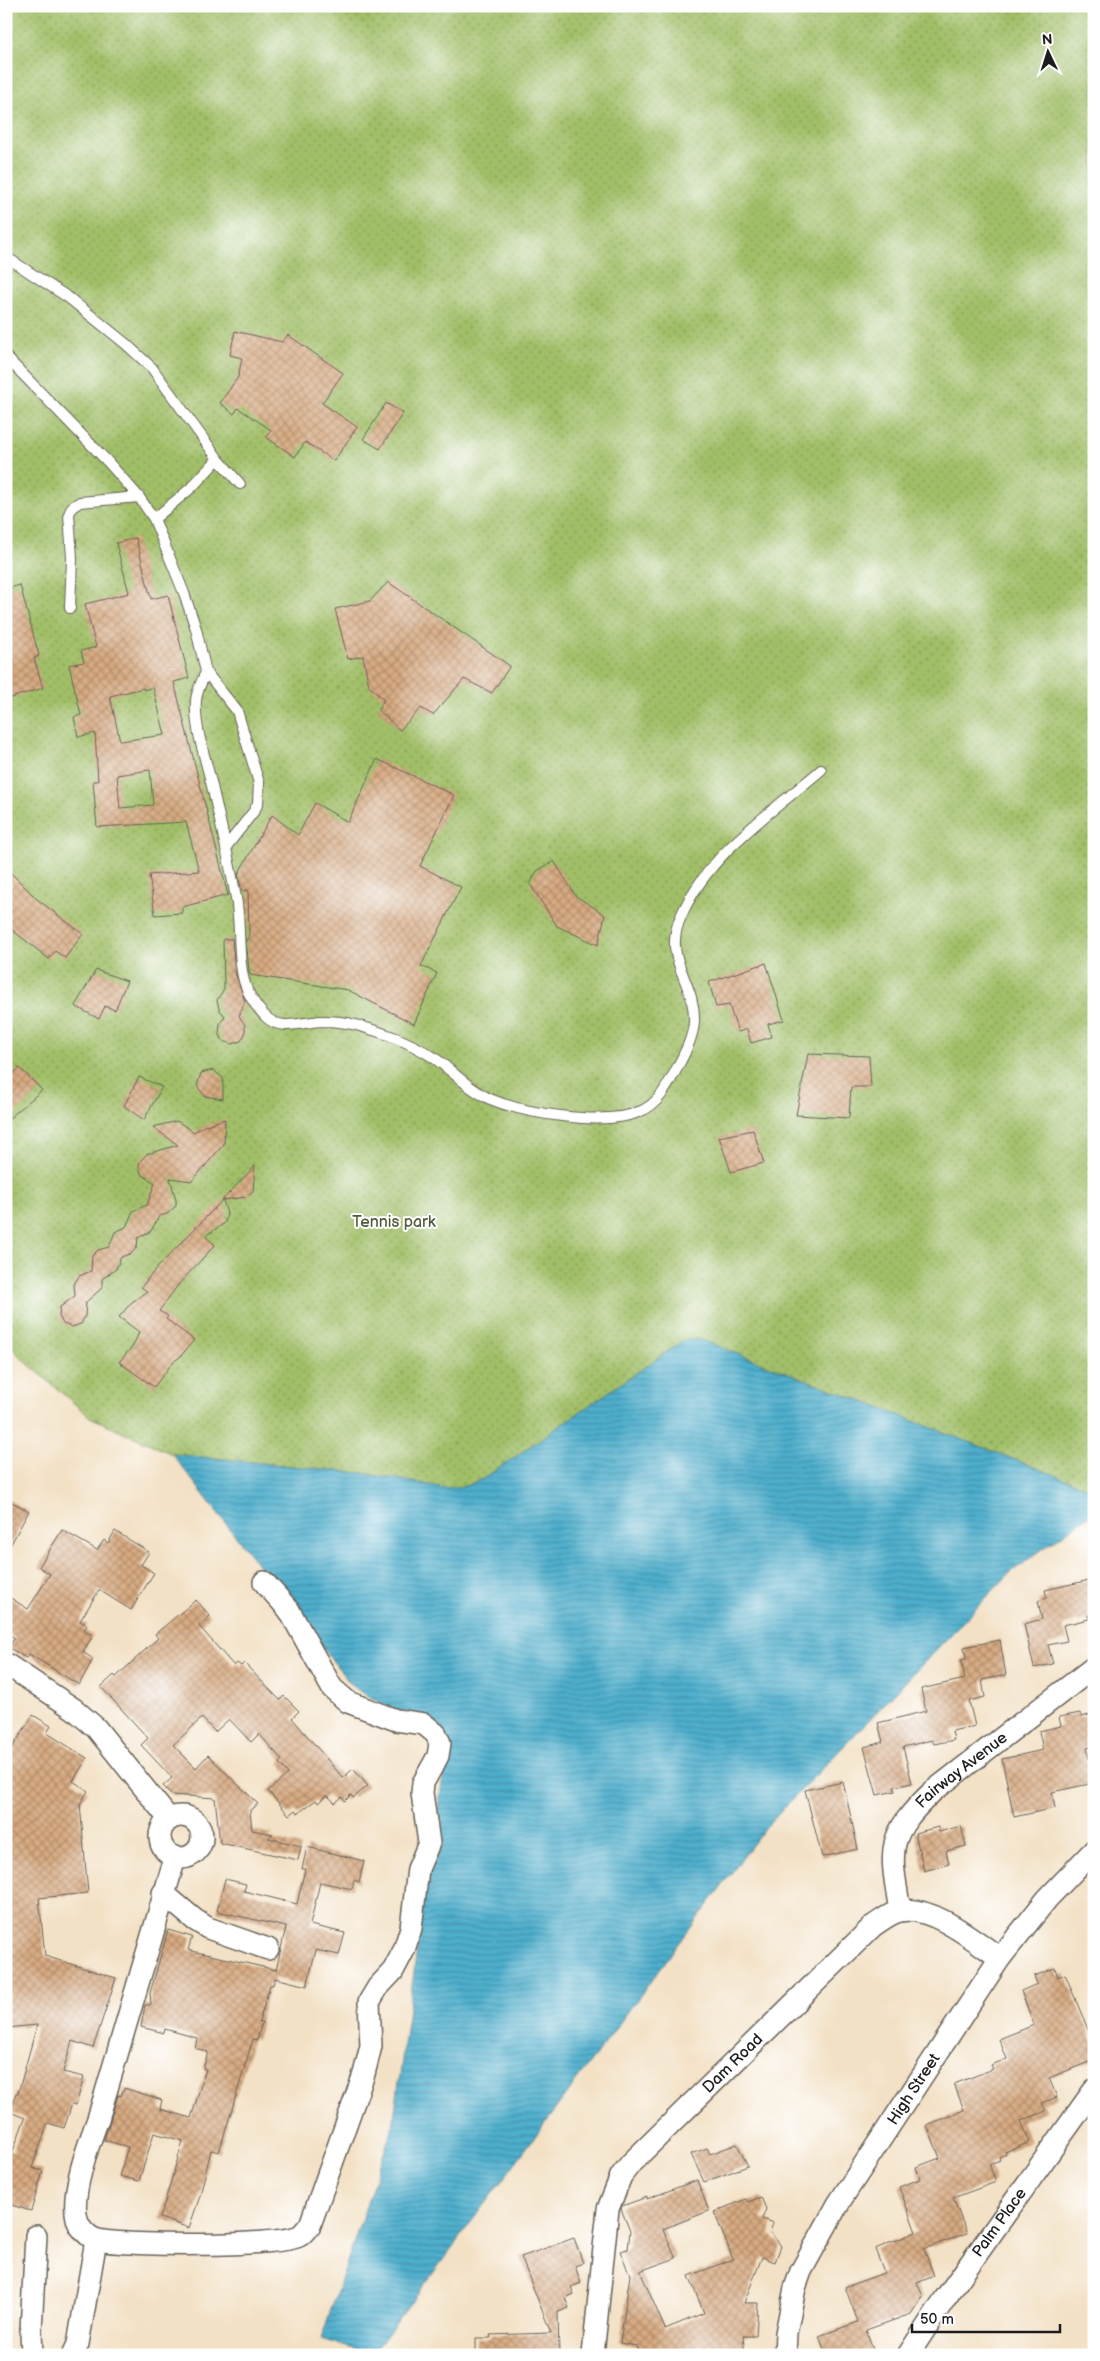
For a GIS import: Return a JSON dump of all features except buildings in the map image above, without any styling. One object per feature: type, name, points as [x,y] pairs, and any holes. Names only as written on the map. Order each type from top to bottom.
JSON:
[{"type":"street","points":[[175,1858],[98,2119],[83,2158],[77,2194],[77,2220],[88,2235],[96,2240],[146,2244],[258,2242],[276,2241],[300,2236],[310,2225],[364,2074],[371,2046],[369,2002],[378,1987],[393,1971],[404,1950],[411,1928],[418,1869],[429,1843],[423,1788],[438,1756],[440,1743],[436,1734],[424,1724],[396,1720],[348,1702],[332,1688],[289,1610],[264,1582]]},
{"type":"street","points":[[6,1664],[74,1709],[96,1728],[169,1819]]},
{"type":"street","name":"Fairway Avenue","points":[[900,1911],[894,1871],[893,1848],[908,1815],[932,1792],[1094,1667]]},
{"type":"street","points":[[176,1816],[190,1817],[196,1821],[202,1834],[200,1847],[190,1857],[175,1858],[164,1850],[160,1830],[169,1819],[176,1816]]},
{"type":"street","name":"High Street","points":[[785,2355],[791,2302],[801,2271],[838,2204],[1000,1958],[1047,1899],[1094,1850]]},
{"type":"street","points":[[164,1893],[194,1920],[208,1928],[268,1949]]},
{"type":"street","points":[[900,1911],[919,1912],[932,1916],[958,1930],[1000,1958]]},
{"type":"street","name":"Dam Road","points":[[593,2355],[608,2209],[621,2176],[636,2158],[873,1926],[900,1911]]},
{"type":"street","name":"Palm Place","points":[[908,2355],[944,2300],[1094,2090]]},
{"type":"street","points":[[32,2355],[31,2330],[36,2236]]},
{"type":"street","points":[[73,2355],[78,2344],[96,2240]]},
{"type":"lane","points":[[6,257],[69,298],[126,344],[152,368],[218,459],[240,484]]},
{"type":"lane","points":[[6,357],[108,462],[154,519],[196,629],[206,672],[238,711],[259,783],[258,803],[254,811],[226,847]]},
{"type":"lane","points":[[154,519],[191,488],[218,459]]},
{"type":"lane","points":[[70,608],[72,558],[69,514],[72,507],[80,502],[138,497]]},
{"type":"lane","points":[[206,672],[196,701],[197,715],[201,743],[237,902],[243,977],[248,994],[266,1018],[281,1025],[322,1021],[354,1025],[406,1040],[436,1059],[461,1081],[490,1099],[523,1108],[594,1119],[623,1117],[643,1111],[658,1100],[673,1076],[693,1031],[694,1018],[690,996],[674,954],[674,939],[682,912],[702,877],[722,854],[821,770]]},
{"type":"green space","name":"Tennis park","points":[[6,6],[1094,6],[1094,1490],[702,1340],[680,1343],[483,1479],[466,1486],[445,1488],[361,1473],[172,1454],[90,1417],[20,1357],[6,1340]]},
{"type":"water","points":[[690,1339],[702,1340],[1094,1490],[1094,1512],[1011,1572],[765,1828],[372,2355],[321,2339],[393,2126],[431,1846],[449,1744],[353,1687],[172,1454],[361,1473],[445,1488],[466,1486],[483,1479],[680,1343]]}]
